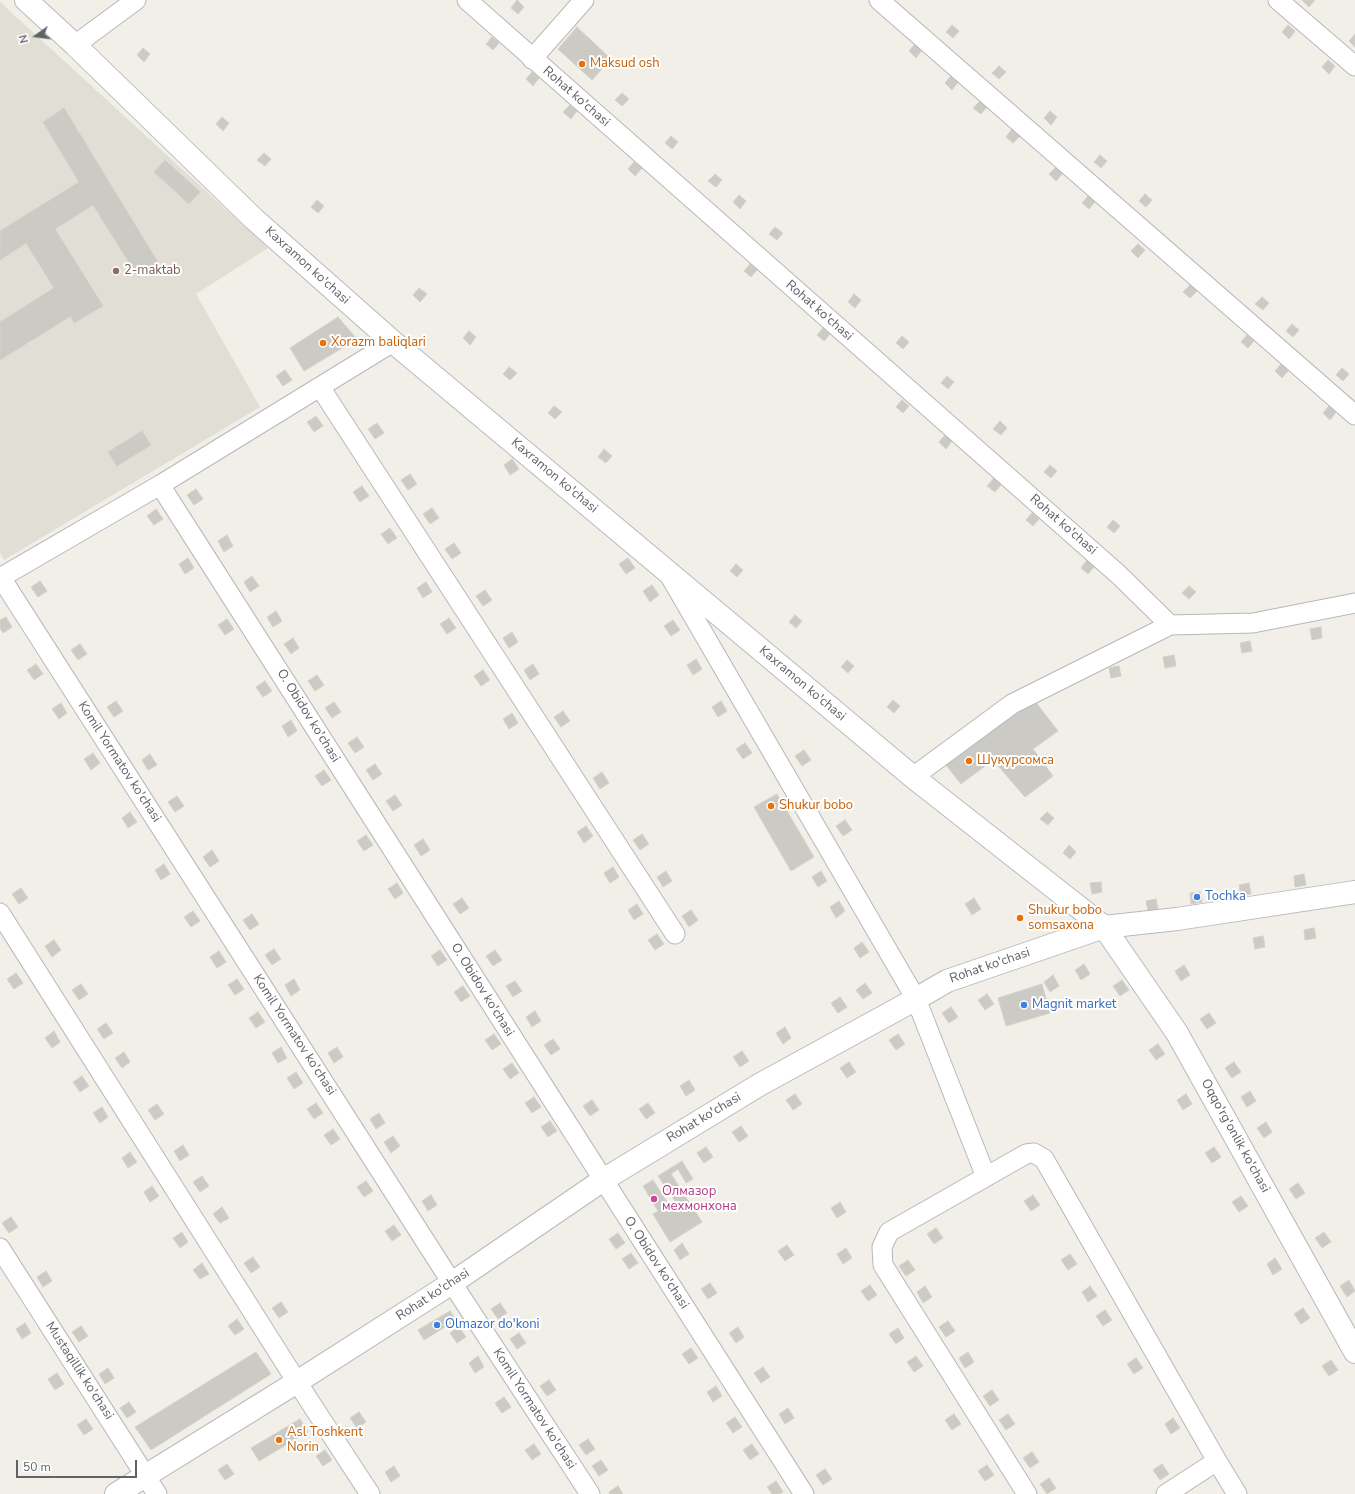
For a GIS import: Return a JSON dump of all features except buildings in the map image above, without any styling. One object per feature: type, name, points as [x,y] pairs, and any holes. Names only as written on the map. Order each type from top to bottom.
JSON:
[{"type":"street","name":"Kaxramon ko'chasi","points":[[26,0],[75,45],[254,219],[393,342],[913,777],[1104,927]]},
{"type":"street","points":[[75,45],[136,0]]},
{"type":"street","name":"Rohat ko'chasi","points":[[467,0],[532,59],[1119,575],[1170,625]]},
{"type":"street","points":[[532,59],[584,0]]},
{"type":"street","points":[[878,0],[1355,415]]},
{"type":"street","points":[[1278,0],[1355,66]]},
{"type":"street","points":[[0,577],[160,485],[393,342]]},
{"type":"street","points":[[320,387],[675,934]]},
{"type":"street","name":"O. Obidov ko'chasi","points":[[160,485],[804,1494]]},
{"type":"street","points":[[668,572],[916,999],[986,1177]]},
{"type":"street","name":"Komil Yormatov ko'chasi","points":[[0,577],[452,1283],[590,1494]]},
{"type":"street","points":[[913,777],[1012,704],[1170,625],[1253,623],[1355,603]]},
{"type":"street","name":"Rohat ko'chasi","points":[[116,1494],[297,1382],[452,1283],[603,1180],[758,1085],[947,981],[1104,927],[1177,919],[1355,892]]},
{"type":"street","points":[[0,913],[297,1382],[370,1494]]},
{"type":"street","name":"Oqqo'rg'onlik ko'chasi","points":[[1104,927],[1178,1033],[1355,1352]]},
{"type":"street","points":[[1027,1494],[883,1265],[882,1247],[889,1232],[1026,1154],[1034,1153],[1044,1159],[1237,1494]]},
{"type":"street","name":"Mustaqillik ko'chasi","points":[[0,1248],[157,1494]]},
{"type":"street","points":[[1166,1494],[1217,1461]]},
{"type":"shaded area","name":"2-maktab","points":[[0,2],[268,248],[196,294],[260,407],[4,560],[0,553]]},
{"type":"place","name":"Maksud osh","points":[[582,64]]},
{"type":"place","name":"2-maktab","points":[[116,271]]},
{"type":"place","name":"Xorazm baliqlari","points":[[323,343]]},
{"type":"place","name":"Шукурсомса","points":[[969,761]]},
{"type":"place","name":"Shukur bobo","points":[[771,806]]},
{"type":"place","name":"Tochka","points":[[1197,897]]},
{"type":"place","name":"Shukur bobo somsaxona","points":[[1020,918]]},
{"type":"place","name":"Magnit market","points":[[1024,1005]]},
{"type":"place","name":"Олмазор мехмонхона","points":[[654,1199]]},
{"type":"place","name":"Olmazor do'koni","points":[[437,1325]]},
{"type":"place","name":"Asl Toshkent Norin","points":[[279,1440]]}]
